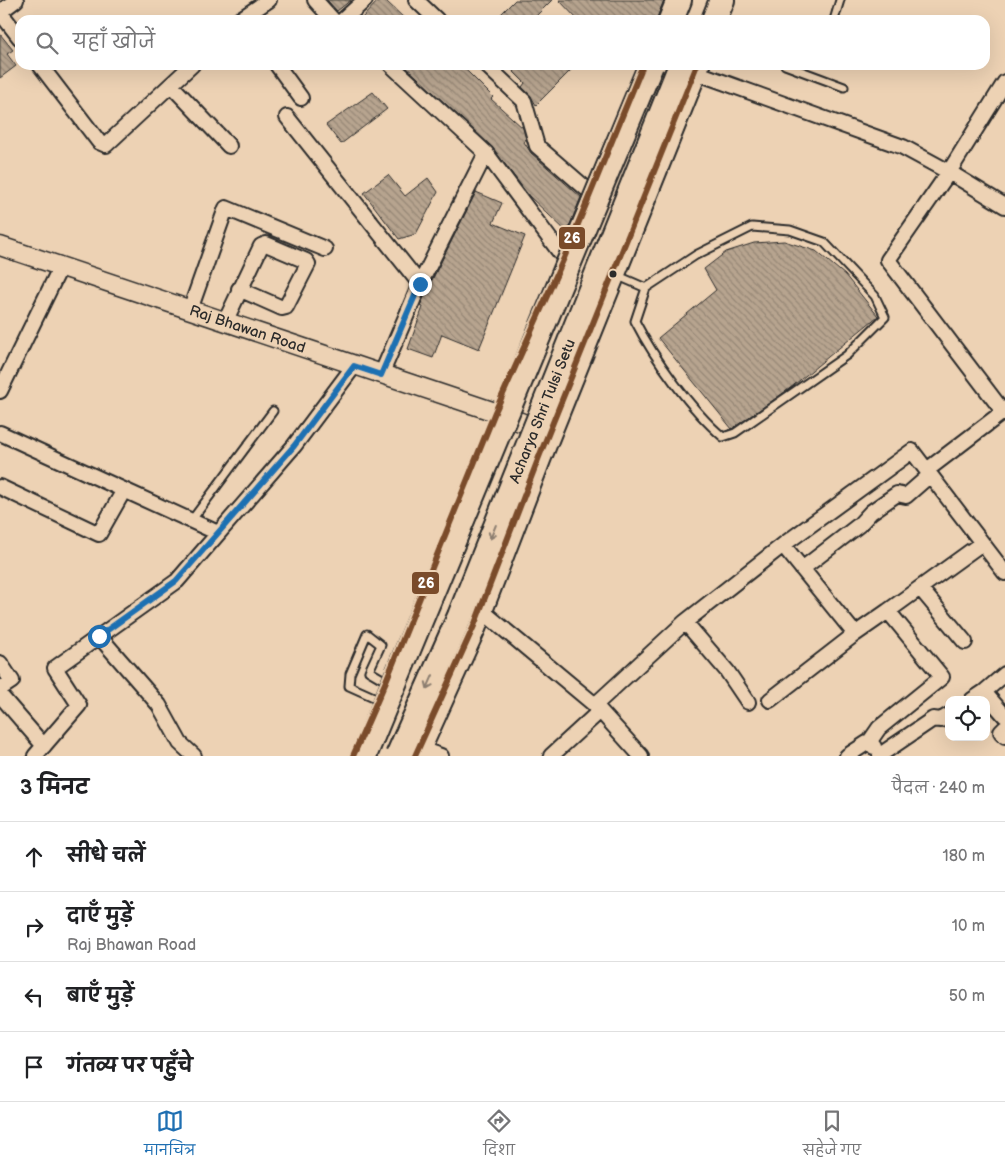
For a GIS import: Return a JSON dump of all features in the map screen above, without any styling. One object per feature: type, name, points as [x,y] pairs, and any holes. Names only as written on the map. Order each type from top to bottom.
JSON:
[{"type":"highway","points":[[666,15],[671,0]]},
{"type":"highway","points":[[673,15],[679,0]]},
{"type":"highway","points":[[700,15],[706,0]]},
{"type":"highway","points":[[716,15],[722,0]]},
{"type":"highway","points":[[354,756],[495,412],[564,258],[641,70]]},
{"type":"highway","points":[[364,756],[649,70]]},
{"type":"highway","points":[[410,753],[479,612],[613,274],[690,70]]},
{"type":"highway","name":"Acharya Shri Tulsi Setu","points":[[410,753],[460,616],[690,70]]},
{"type":"street","points":[[15,32],[0,12],[16,0]]},
{"type":"street","points":[[250,4],[269,0]]},
{"type":"street","points":[[315,0],[328,15]]},
{"type":"street","points":[[349,15],[366,0]]},
{"type":"street","points":[[416,0],[432,15]]},
{"type":"street","points":[[44,70],[99,142],[106,145],[187,70]]},
{"type":"street","points":[[280,70],[300,98]]},
{"type":"street","points":[[396,70],[486,153],[564,258]]},
{"type":"street","points":[[491,70],[524,101],[537,146],[590,192]]},
{"type":"street","points":[[699,70],[903,147],[1005,206]]},
{"type":"street","points":[[802,569],[860,525],[871,512],[897,494],[906,496],[929,473],[1004,413],[888,260],[949,172],[1005,82]]},
{"type":"street","points":[[171,85],[229,146]]},
{"type":"street","points":[[287,117],[420,284]]},
{"type":"street","points":[[381,375],[420,284],[486,153]]},
{"type":"street","points":[[190,310],[226,208],[325,249]]},
{"type":"street","points":[[225,322],[239,289],[263,244],[306,261],[308,264],[286,307],[282,308],[239,289]]},
{"type":"street","name":"Raj Bhawan Road","points":[[0,246],[495,412],[549,433]]},
{"type":"street","points":[[0,391],[61,266]]},
{"type":"street","points":[[0,695],[39,751],[79,705],[55,668],[176,581],[294,446],[354,366]]},
{"type":"street","points":[[0,433],[218,533]]},
{"type":"street","points":[[550,756],[685,622],[783,545],[912,451],[1005,573]]},
{"type":"street","points":[[0,487],[100,534],[124,490]]},
{"type":"street","points":[[770,700],[855,634],[982,543]]},
{"type":"street","points":[[783,545],[855,634]]},
{"type":"street","points":[[920,588],[965,642]]},
{"type":"street","points":[[847,756],[870,741],[879,728],[942,677],[888,611]]},
{"type":"street","points":[[479,612],[487,615],[598,708],[641,756]]},
{"type":"street","points":[[685,622],[727,671],[748,702]]},
{"type":"street","points":[[99,636],[159,705],[180,743],[194,756]]},
{"type":"street","points":[[0,663],[12,681],[0,689]]},
{"type":"street","points":[[978,696],[1005,674]]},
{"type":"street","points":[[990,705],[1005,716]]},
{"type":"street","points":[[870,741],[880,756],[933,719],[941,720],[945,718]]},
{"type":"street","points":[[1005,728],[1001,732],[1005,736]]},
{"type":"street","points":[[410,753],[441,756]]},
{"type":"lane","points":[[836,15],[840,0]]},
{"type":"lane","points":[[802,70],[844,87]]},
{"type":"lane","points":[[752,228],[790,230],[824,242],[875,296],[886,317],[847,355],[749,424],[735,433],[723,437],[708,425],[642,334],[635,320],[646,288],[696,255],[752,228]]},
{"type":"lane","points":[[613,274],[646,288]]},
{"type":"lane","points":[[191,521],[273,411]]},
{"type":"lane","points":[[367,634],[381,645],[369,672],[382,690],[349,686],[350,674],[367,634]]},
{"type":"building","points":[[327,0],[351,0],[337,11]]},
{"type":"building","points":[[379,0],[385,0],[401,15],[365,15]]},
{"type":"building","points":[[515,0],[552,0],[537,15],[500,15]]},
{"type":"building","points":[[559,0],[664,0],[658,15],[573,15]]},
{"type":"building","points":[[0,34],[13,50],[7,54],[15,67],[0,78]]},
{"type":"building","points":[[409,70],[466,70],[493,97],[491,99],[523,128],[526,139],[524,142],[531,153],[581,197],[567,232],[529,196],[492,147]]},
{"type":"building","points":[[512,70],[571,70],[536,105],[522,87],[525,83]]},
{"type":"building","points":[[373,92],[387,109],[341,144],[326,125]]},
{"type":"building","points":[[388,175],[405,196],[428,178],[438,192],[416,234],[399,239],[364,193]]},
{"type":"building","points":[[476,192],[502,203],[493,223],[525,236],[479,349],[442,334],[433,358],[408,349],[423,307],[420,306]]},
{"type":"building","points":[[784,241],[816,251],[845,275],[878,316],[789,389],[732,429],[658,338],[716,290],[704,269],[726,252],[754,243]]},
{"type":"transit line","name":"26","points":[[353,756],[386,681],[495,412],[564,258],[641,70]]},
{"type":"transit line","name":"26","points":[[415,756],[474,626],[539,457],[695,70]]},
{"type":"route","points":[[99,636],[176,581],[294,446],[354,366],[381,375],[420,284]]}]
